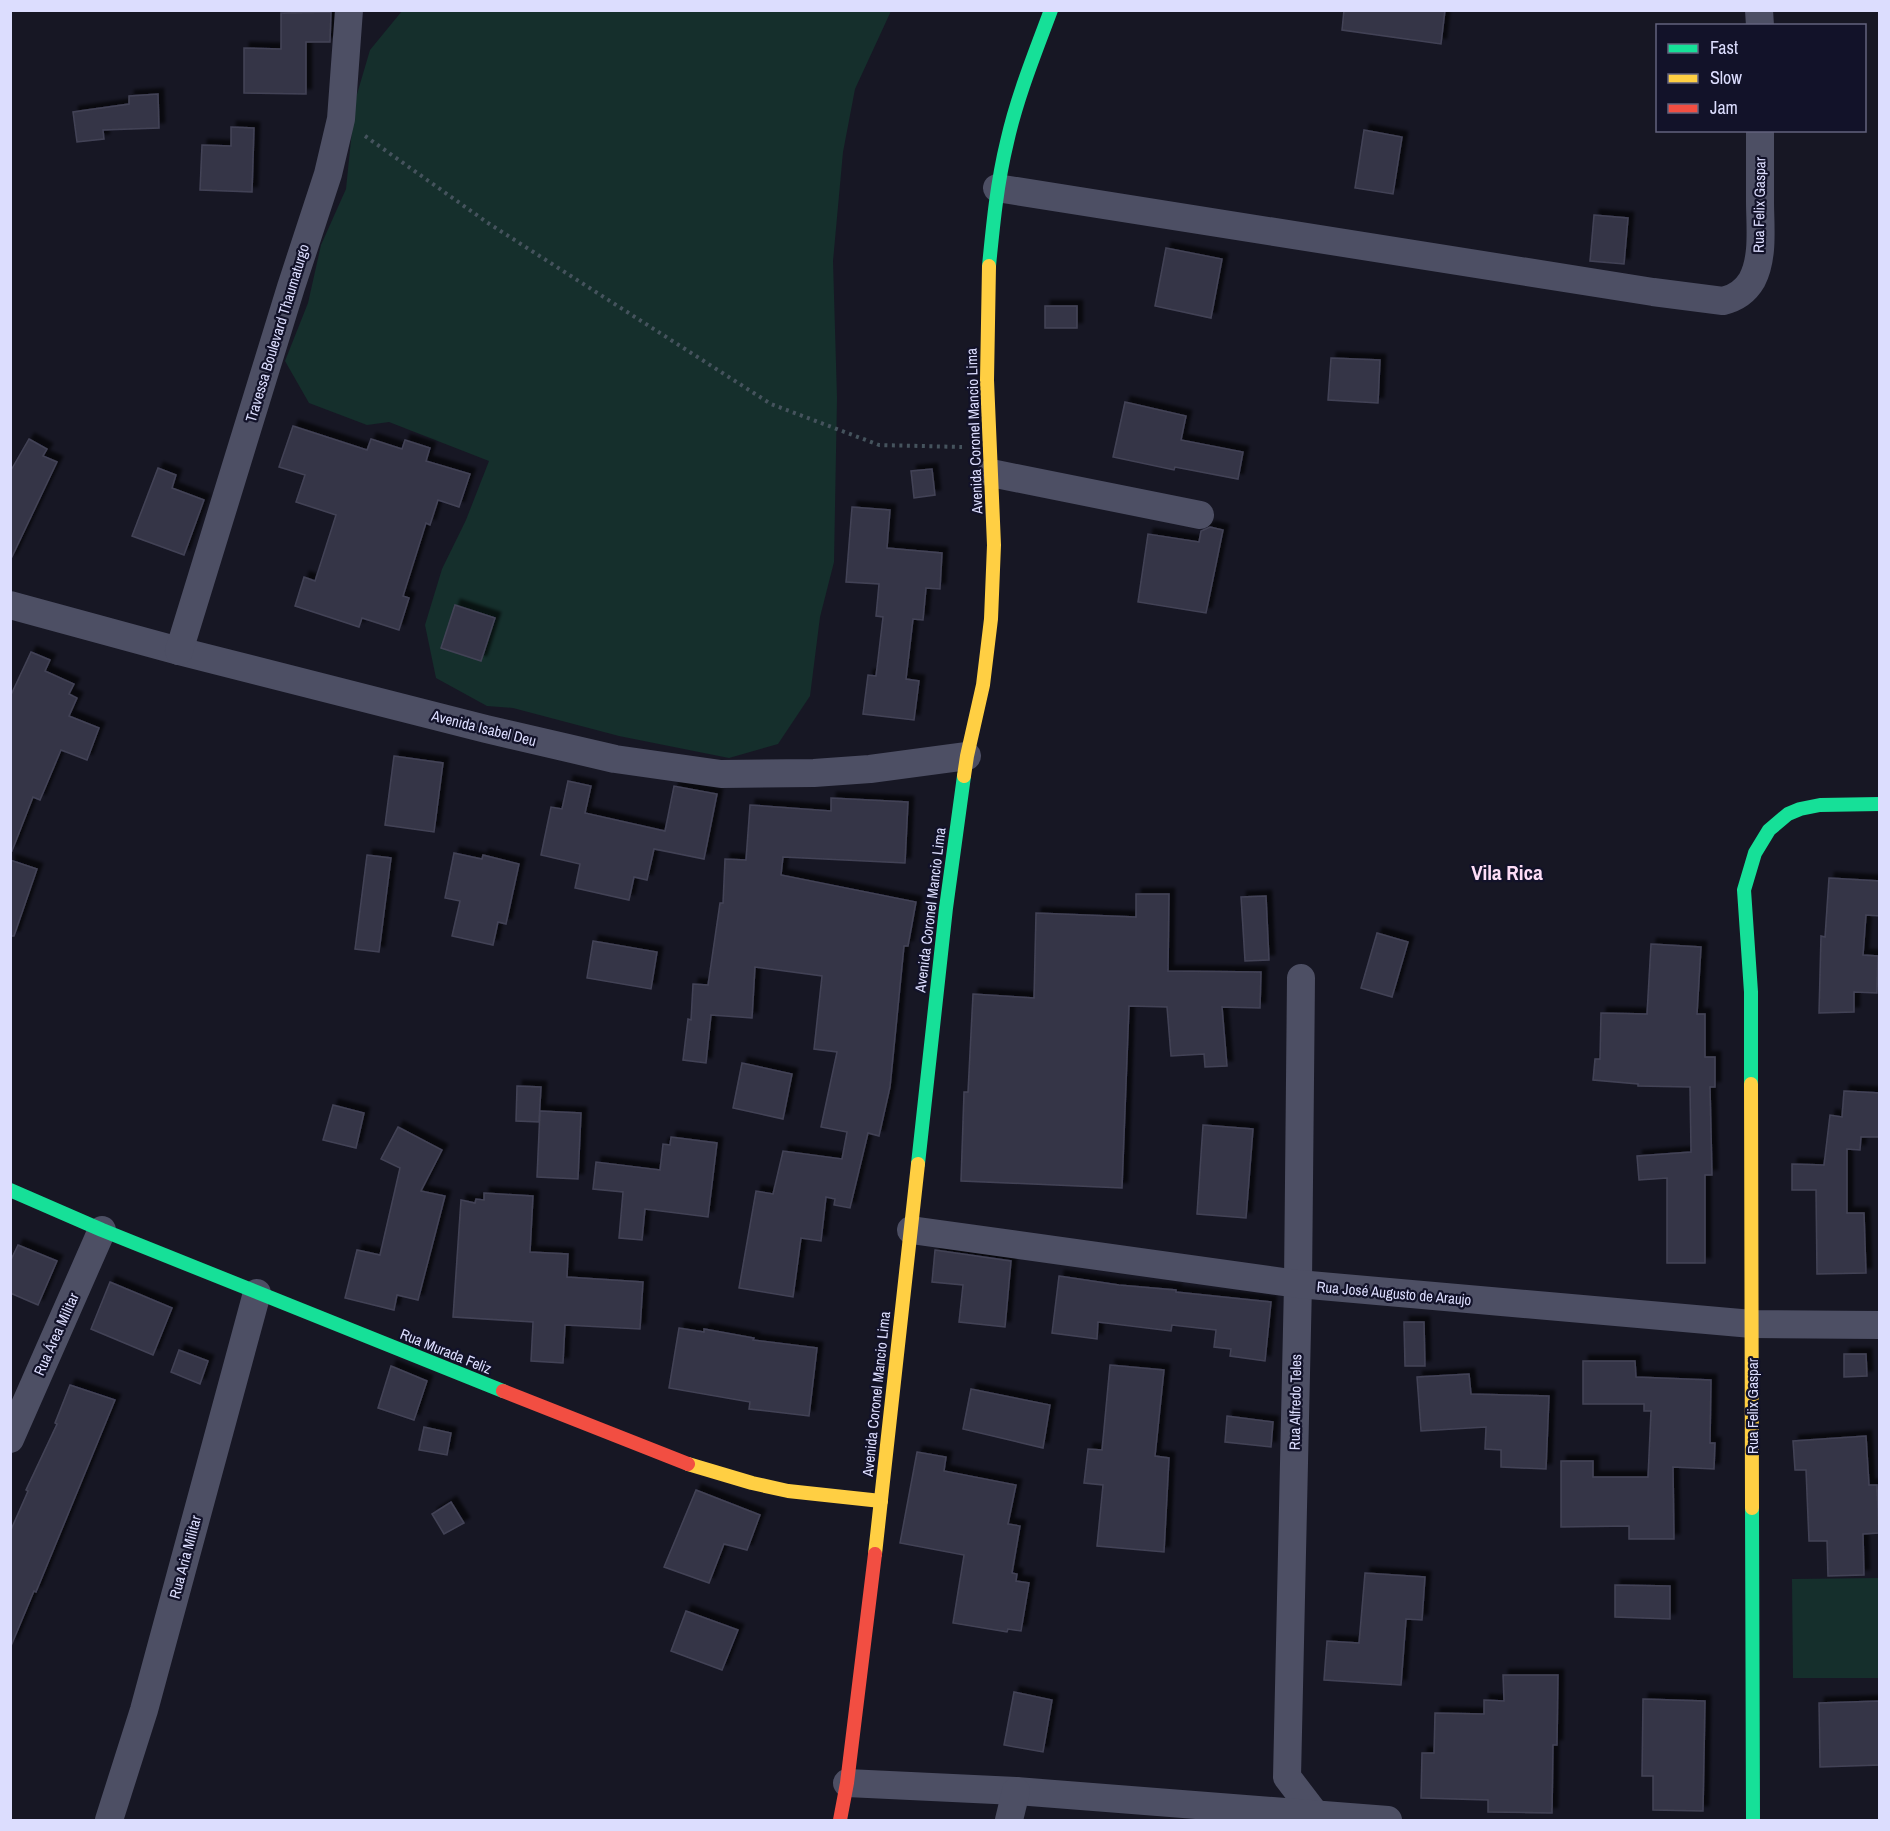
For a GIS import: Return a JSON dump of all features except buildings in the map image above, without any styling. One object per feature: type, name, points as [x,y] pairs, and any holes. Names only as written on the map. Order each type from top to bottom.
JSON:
[{"type":"street","name":"Travessa Boulevard Thaumaturgo","points":[[179,651],[328,174],[341,119],[349,10]]},
{"type":"street","name":"Avenida Coronel Mancio Lima","points":[[840,1821],[847,1783],[881,1501],[946,908],[967,756],[983,685],[991,619],[994,545],[987,380],[988,272],[997,188],[1007,140],[1023,87],[1051,10]]},
{"type":"street","name":"Rua Felix Gaspar","points":[[997,188],[1722,301],[1733,299],[1744,291],[1752,279],[1758,259],[1761,237],[1760,132]]},
{"type":"street","points":[[990,460],[1200,515]]},
{"type":"street","name":"Avenida Isabel Deu","points":[[10,605],[179,651],[486,729],[615,759],[721,774],[814,773],[870,769],[967,756]]},
{"type":"street","name":"Rua Felix Gaspar","points":[[1753,1821],[1751,992],[1744,890],[1752,857],[1762,839],[1781,818],[1798,809],[1830,804],[1880,804]]},
{"type":"street","name":"Rua Alfredo Teles","points":[[1301,978],[1298,1284],[1287,1777],[1316,1815]]},
{"type":"street","name":"Rua Murada Feliz","points":[[10,1190],[257,1293],[663,1455],[718,1474],[805,1494],[881,1501]]},
{"type":"street","name":"Rua Área Militar","points":[[10,1439],[102,1230]]},
{"type":"street","name":"Rua José Augusto de Araujo","points":[[911,1230],[1298,1284],[1752,1324],[1880,1325]]},
{"type":"street","name":"Rua Aria Militar","points":[[109,1821],[144,1710],[257,1293]]},
{"type":"street","points":[[847,1783],[1016,1791],[1388,1821]]},
{"type":"street","points":[[1009,1821],[1016,1791]]},
{"type":"path","points":[[341,119],[488,223],[771,404],[879,445],[990,460]]},
{"type":"green space","points":[[402,11],[891,11],[855,89],[843,152],[833,261],[837,398],[834,562],[820,617],[810,696],[778,744],[729,758],[619,736],[513,708],[487,706],[436,678],[425,625],[442,569],[466,520],[489,461],[389,422],[367,425],[309,403],[285,361],[308,303],[321,245],[346,189],[355,101],[370,50]]},
{"type":"green space","points":[[1879,1578],[1879,1678],[1793,1678],[1792,1579]]},
{"type":"traffic: fast","points":[[989,266],[998,188],[1011,125],[1051,10]]},
{"type":"traffic: fast","points":[[918,1164],[946,908],[964,776]]},
{"type":"traffic: fast","points":[[1751,1084],[1751,992],[1744,890],[1755,853],[1769,830],[1788,814],[1800,809],[1820,805],[1880,804]]},
{"type":"traffic: fast","points":[[10,1190],[102,1230],[503,1391]]},
{"type":"traffic: fast","points":[[1752,1508],[1753,1820]]},
{"type":"traffic: slow","points":[[964,776],[983,685],[991,619],[994,545],[987,380],[989,266]]},
{"type":"traffic: slow","points":[[1751,1084],[1752,1508]]},
{"type":"traffic: slow","points":[[875,1554],[918,1164]]},
{"type":"traffic: slow","points":[[688,1464],[788,1491],[881,1501]]},
{"type":"traffic: jam","points":[[503,1391],[688,1464]]},
{"type":"traffic: jam","points":[[840,1820],[847,1783],[875,1554]]},
{"type":"district","name":"Vila Rica","points":[[1507,872]]}]
